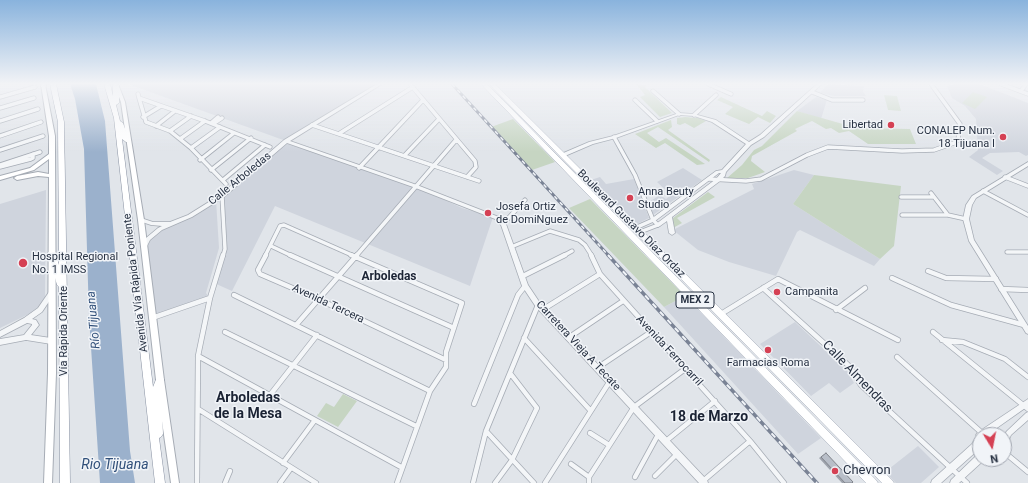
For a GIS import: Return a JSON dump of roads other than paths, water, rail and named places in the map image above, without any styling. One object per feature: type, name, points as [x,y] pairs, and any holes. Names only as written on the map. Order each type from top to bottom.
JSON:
[{"type":"main road","points":[[47,107],[51,124],[52,154],[51,341],[48,483]]},
{"type":"main road","name":"Vía Rápida Oriente","points":[[58,107],[61,122],[65,483]]},
{"type":"main road","points":[[124,107],[141,220],[160,380],[175,483]]},
{"type":"main road","name":"Boulevard Gustavo Díaz Ordaz","points":[[508,107],[563,155],[889,483]]},
{"type":"main road","name":"Boulevard Gustavo Díaz Ordaz","points":[[511,107],[873,483]]},
{"type":"main road","name":"Avenida Vía Rápida Poniente","points":[[115,109],[160,483]]},
{"type":"main road","points":[[117,118],[125,138],[128,141]]},
{"type":"main road","points":[[0,178],[32,169],[52,154]]},
{"type":"main road","points":[[0,182],[31,174],[52,176]]},
{"type":"main road","points":[[52,253],[64,293]]},
{"type":"main road","points":[[156,451],[159,444],[157,388],[160,380]]},
{"type":"street","points":[[141,107],[143,117],[146,122],[170,131],[191,148],[200,160],[226,184]]},
{"type":"street","points":[[143,117],[160,107]]},
{"type":"street","points":[[163,107],[270,146]]},
{"type":"street","name":"Calle Arboledas","points":[[144,246],[153,234],[190,216],[222,196],[286,141],[343,107]]},
{"type":"street","points":[[340,133],[379,107]]},
{"type":"street","points":[[359,168],[417,107]]},
{"type":"street","points":[[429,107],[476,164],[467,177]]},
{"type":"street","points":[[642,107],[657,121]]},
{"type":"street","points":[[671,107],[680,114]]},
{"type":"street","points":[[694,115],[703,107]]},
{"type":"street","points":[[638,230],[658,225],[718,180],[723,175],[724,171],[749,144],[762,136],[795,107]]},
{"type":"street","points":[[709,179],[746,182],[761,179],[807,155],[828,147],[902,151],[934,150],[954,143],[958,140],[960,124],[947,107]]},
{"type":"street","points":[[0,121],[38,109]]},
{"type":"street","points":[[156,126],[175,111]]},
{"type":"street","points":[[563,155],[592,143],[680,114],[694,115],[714,122],[749,144]]},
{"type":"street","points":[[170,131],[191,116]]},
{"type":"street","points":[[212,124],[219,119]]},
{"type":"street","points":[[405,155],[439,119]]},
{"type":"street","points":[[180,139],[205,121]]},
{"type":"street","points":[[0,136],[41,122]]},
{"type":"street","points":[[312,125],[340,133],[480,181]]},
{"type":"street","points":[[191,148],[220,127]]},
{"type":"street","points":[[200,160],[234,132]]},
{"type":"street","points":[[0,150],[43,136]]},
{"type":"street","points":[[614,137],[632,170],[653,220],[658,225]]},
{"type":"street","points":[[211,170],[251,138]]},
{"type":"street","points":[[296,325],[456,140]]},
{"type":"street","points":[[286,141],[359,168],[415,186],[497,218],[502,224],[525,200]]},
{"type":"street","points":[[223,180],[265,145]]},
{"type":"street","points":[[0,166],[33,156],[40,152]]},
{"type":"street","points":[[1028,164],[983,191],[968,205],[966,219],[971,240],[1028,331]]},
{"type":"street","points":[[638,230],[718,172],[724,171]]},
{"type":"street","points":[[1005,177],[1028,186]]},
{"type":"street","points":[[983,191],[1028,215]]},
{"type":"street","points":[[931,193],[948,215]]},
{"type":"street","points":[[197,483],[198,356],[210,298],[224,249],[222,196]]},
{"type":"street","points":[[901,197],[934,197]]},
{"type":"street","points":[[902,215],[948,215],[966,219]]},
{"type":"street","points":[[669,217],[672,233]]},
{"type":"street","name":"Calle Arboledas","points":[[141,220],[153,224],[171,224]]},
{"type":"street","name":"Carretera Vieja A Tecate","points":[[502,224],[526,286],[540,308],[704,482]]},
{"type":"street","name":"Avenida Tercera","points":[[357,256],[282,225],[258,272],[446,360]]},
{"type":"street","name":"Avenida Ferrocarril","points":[[511,247],[550,231],[579,240],[585,245],[596,261],[600,274],[750,441],[784,483]]},
{"type":"street","points":[[271,246],[337,277],[454,328]]},
{"type":"street","points":[[523,276],[572,251]]},
{"type":"street","points":[[1007,252],[1028,252]]},
{"type":"street","points":[[357,256],[462,303],[446,352],[446,367],[430,391],[401,467],[397,483]]},
{"type":"street","points":[[928,271],[946,278],[996,279]]},
{"type":"street","points":[[473,483],[486,431],[524,338],[540,308],[600,274]]},
{"type":"street","points":[[892,278],[951,305],[1024,326]]},
{"type":"street","points":[[721,314],[778,279],[836,310],[898,340]]},
{"type":"street","points":[[474,404],[518,295],[526,286]]},
{"type":"street","name":"Calle Almendras","points":[[763,288],[848,365],[861,385],[967,483]]},
{"type":"street","points":[[836,310],[865,288]]},
{"type":"street","points":[[1002,289],[1028,290]]},
{"type":"street","points":[[0,334],[26,320],[40,310],[51,294]]},
{"type":"street","points":[[234,295],[430,391]]},
{"type":"street","points":[[152,318],[210,298]]},
{"type":"street","points":[[568,338],[623,301]]},
{"type":"street","points":[[26,320],[34,322],[36,325],[26,337]]},
{"type":"street","points":[[225,332],[295,365],[416,426]]},
{"type":"street","points":[[597,368],[651,332]]},
{"type":"street","points":[[933,332],[1026,406],[993,427]]},
{"type":"street","points":[[270,395],[317,335]]},
{"type":"street","points":[[0,342],[26,337],[51,341]]},
{"type":"street","points":[[524,338],[590,410]]},
{"type":"street","points":[[942,340],[963,342],[1005,359],[1028,377]]},
{"type":"street","points":[[198,356],[401,467]]},
{"type":"street","points":[[897,357],[974,427]]},
{"type":"street","points":[[571,464],[589,480],[609,445],[634,407],[685,369]]},
{"type":"street","points":[[495,483],[512,460],[537,408],[510,373]]},
{"type":"street","points":[[545,483],[590,410],[610,381]]},
{"type":"street","points":[[666,441],[714,401]]},
{"type":"street","points":[[198,409],[316,483]]},
{"type":"street","points":[[1012,430],[1028,415]]},
{"type":"street","points":[[283,463],[315,420]]},
{"type":"street","points":[[486,431],[534,483]]},
{"type":"street","points":[[590,433],[609,445]]},
{"type":"street","points":[[635,477],[659,433]]},
{"type":"street","points":[[704,482],[750,441]]},
{"type":"street","points":[[935,483],[972,450]]},
{"type":"street","points":[[655,476],[678,454]]},
{"type":"street","points":[[1012,459],[1028,472]]},
{"type":"street","points":[[954,483],[972,466]]},
{"type":"street","points":[[280,483],[291,468]]},
{"type":"street","points":[[226,483],[230,471]]},
{"type":"water","name":"Rio Tijuana","points":[[76,107],[101,107],[105,121],[130,451],[135,483],[100,483],[89,317],[84,149]]},
{"type":"railway","points":[[473,107],[609,256]]},
{"type":"railway","points":[[608,255],[817,483]]},
{"type":"place","name":"Libertad","points":[[891,125]]},
{"type":"place","name":"CONALEP Num. 18 Tijuana I","points":[[1003,137]]},
{"type":"place","name":"Anna Beuty Studio","points":[[630,198]]},
{"type":"place","name":"Josefa Ortiz de DomiNguez","points":[[488,213]]},
{"type":"place","name":"Hospital Regional No. 1 IMSS","points":[[23,263]]},
{"type":"place","name":"Campanita","points":[[777,292]]},
{"type":"place","name":"Farmacias Roma","points":[[768,350]]},
{"type":"place","name":"Chevron","points":[[835,471]]},
{"type":"district","name":"Arboledas","points":[[389,277]]},
{"type":"district","name":"Arboledas de la Mesa","points":[[248,406]]},
{"type":"district","name":"18 de Marzo","points":[[709,417]]},
{"type":"water label","name":"Río Tijuana","points":[[94,320]]}]
